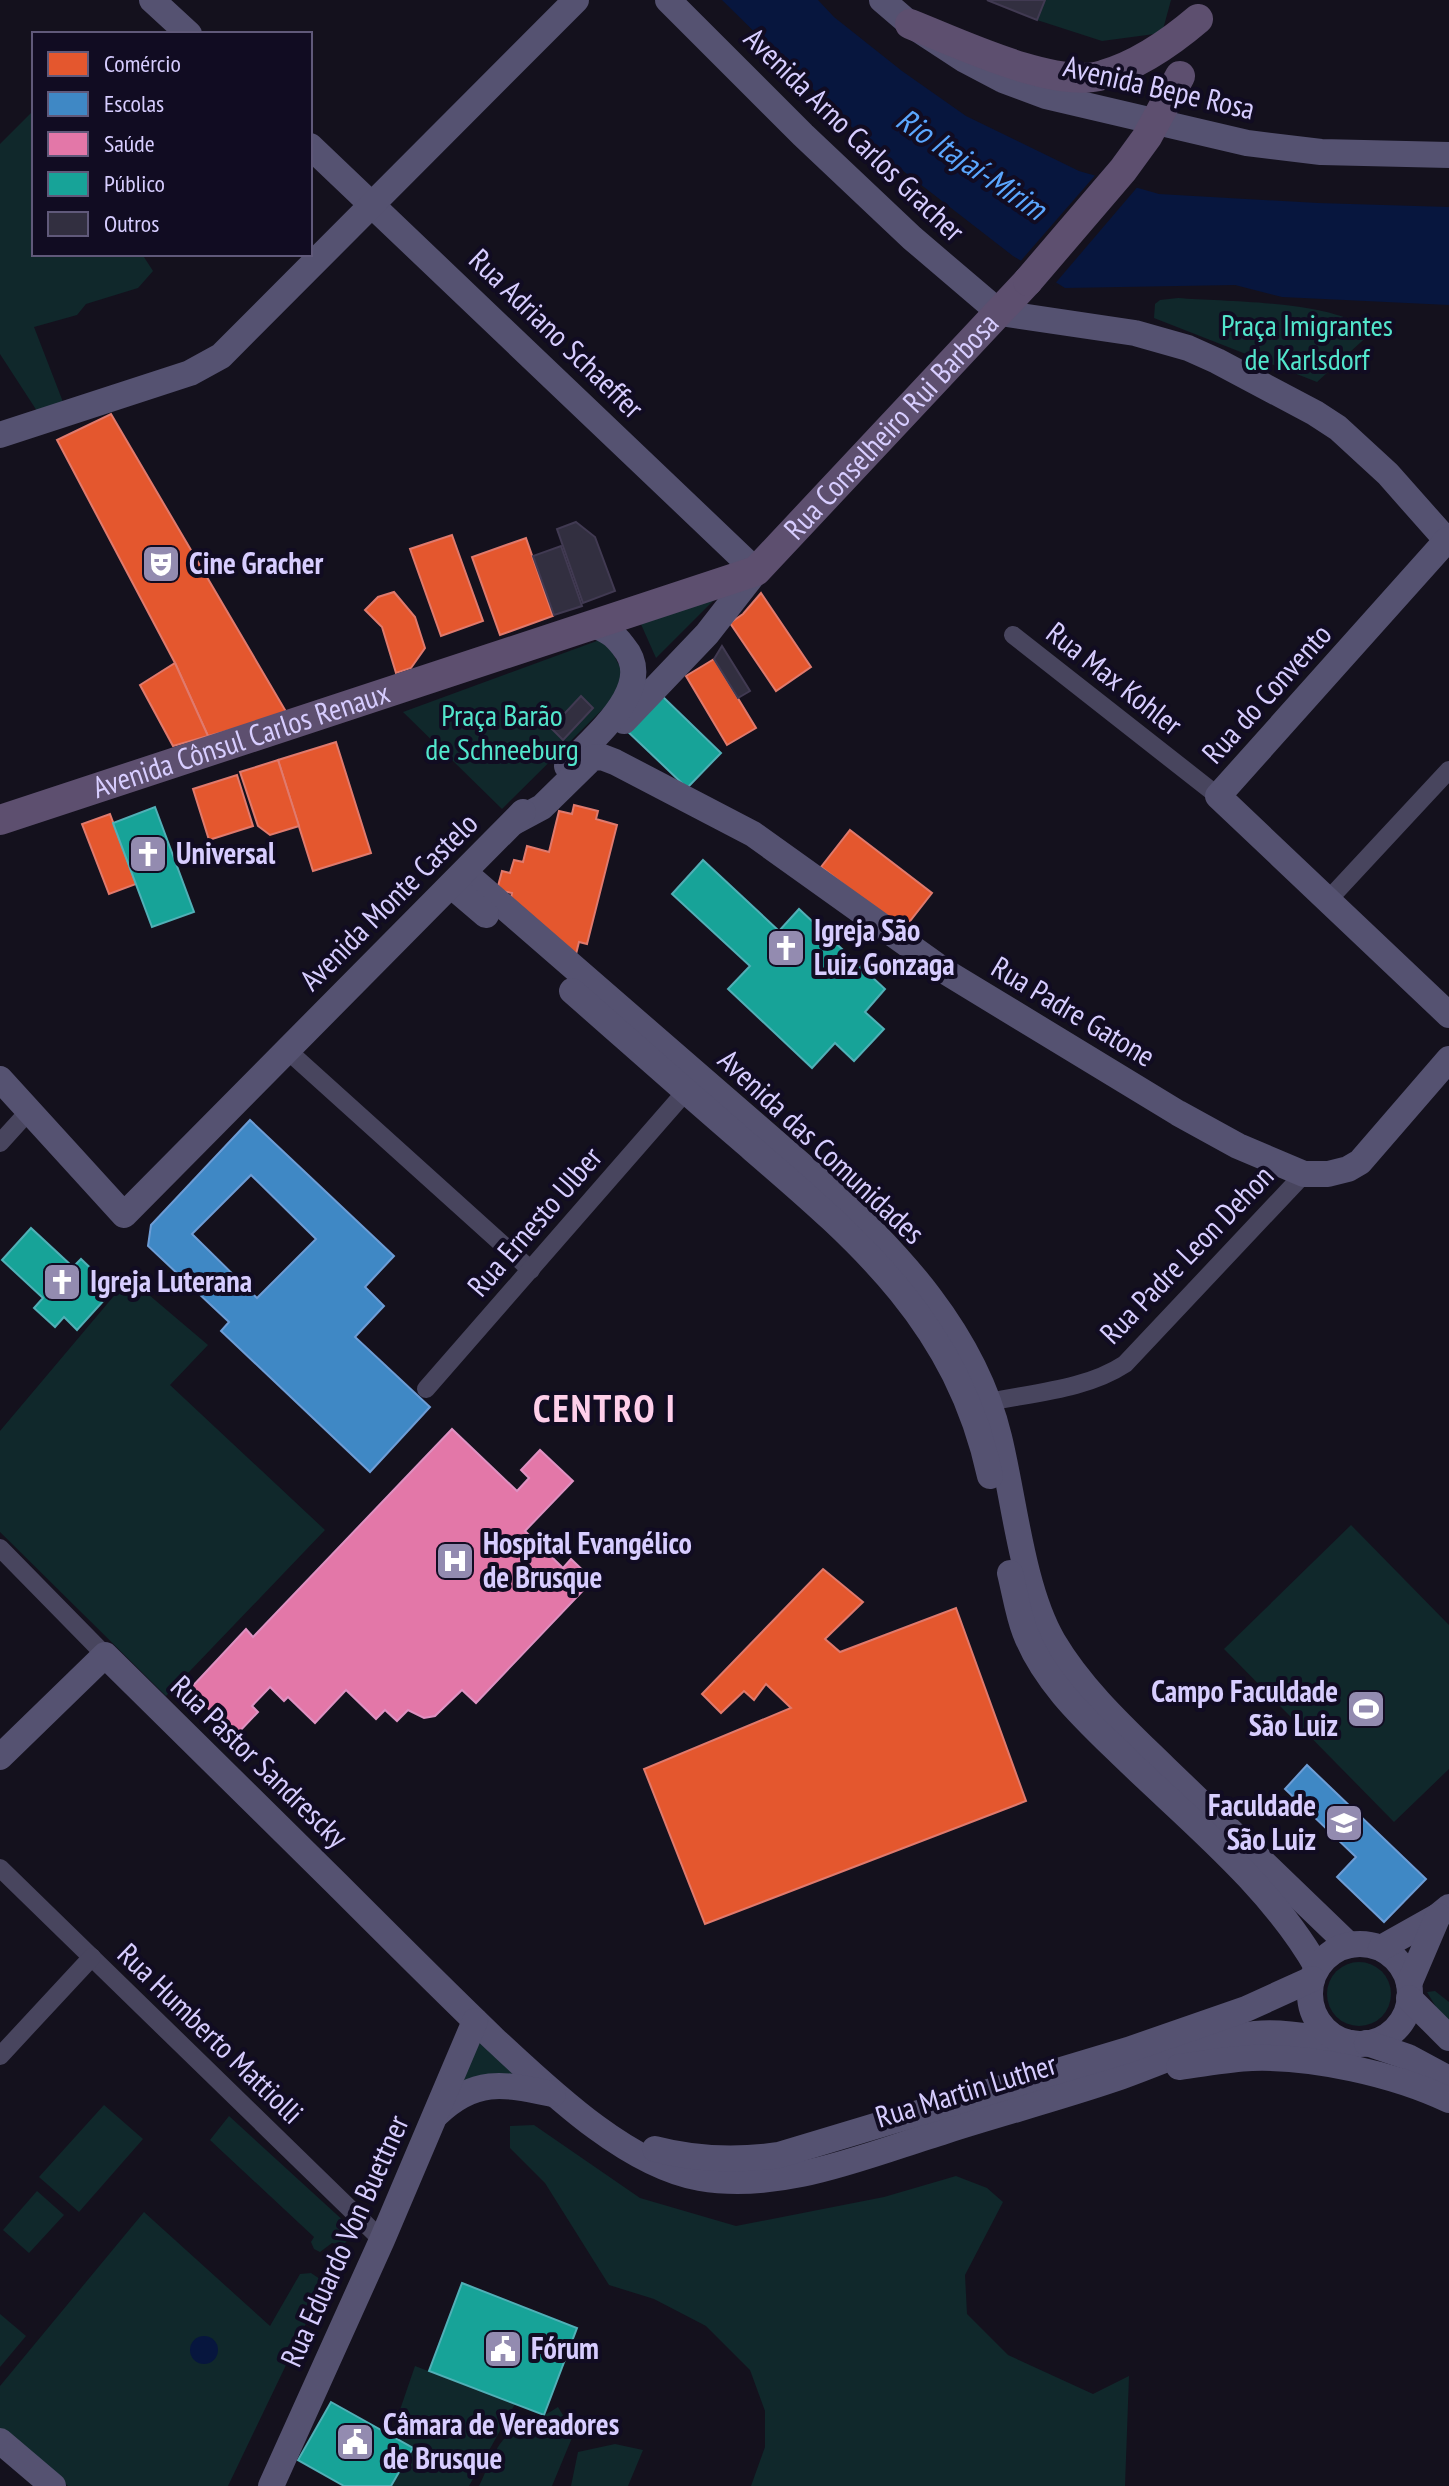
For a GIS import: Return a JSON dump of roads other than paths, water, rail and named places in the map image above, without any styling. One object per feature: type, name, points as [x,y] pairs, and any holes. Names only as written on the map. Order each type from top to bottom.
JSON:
[{"type":"main road","points":[[152,0],[187,32]]},
{"type":"main road","points":[[0,435],[135,392],[209,364],[234,346],[576,0]]},
{"type":"main road","name":"Avenida Arno Carlos Gracher","points":[[668,0],[912,238],[1000,313]]},
{"type":"main road","name":"Avenida Bepe Rosa","points":[[882,0],[910,24],[965,60],[1003,80],[1046,96],[1247,143],[1321,152],[1449,155]]},
{"type":"main road","points":[[910,24],[1008,63],[1086,78],[1102,76],[1173,40],[1200,10]]},
{"type":"main road","name":"Rua Conselheiro Rui Barbosa","points":[[756,571],[1000,313],[1123,170],[1147,137],[1180,76],[1200,10]]},
{"type":"main road","name":"Rua Adriano Schaeffer","points":[[312,148],[756,571]]},
{"type":"main road","points":[[1000,313],[1150,337],[1188,348],[1230,368],[1338,428],[1388,474],[1448,542]]},
{"type":"main road","name":"Rua do Convento","points":[[1448,542],[1218,796],[1449,1015]]},
{"type":"main road","points":[[615,762],[606,748],[607,738],[707,634],[756,571]]},
{"type":"main road","name":"Avenida Cônsul Carlos Renaux","points":[[0,820],[756,571]]},
{"type":"main road","name":"Avenida Monte Castelo","points":[[29,1111],[124,1215],[405,929],[459,880],[590,741],[631,690],[635,679],[634,663],[628,651],[610,630],[593,625]]},
{"type":"main road","points":[[514,822],[542,807],[592,758],[602,757],[615,762]]},
{"type":"main road","name":"Rua Padre Gatone","points":[[615,762],[753,834],[946,972],[1152,1097],[1238,1146],[1304,1174]]},
{"type":"main road","name":"Avenida das Comunidades","points":[[459,880],[835,1208],[916,1293],[945,1354],[979,1404],[980,1436],[1025,1632],[1055,1684],[1081,1716],[1170,1787],[1262,1876],[1349,1945]]},
{"type":"main road","points":[[1304,1174],[1328,1174],[1360,1162],[1449,1059]]},
{"type":"main road","points":[[0,1079],[29,1111]]},
{"type":"main road","points":[[0,1757],[105,1655]]},
{"type":"main road","name":"Rua Pastor Sandrescky","points":[[105,1655],[475,2021]]},
{"type":"main road","name":"Avenida das Comunidades","points":[[1262,1876],[1308,1951],[1315,1973]]},
{"type":"main road","points":[[1381,1948],[1445,1917]]},
{"type":"main road","points":[[1358,2043],[1383,2038],[1396,2028],[1406,2014],[1409,1991],[1445,1917]]},
{"type":"main road","points":[[1449,2038],[1409,1991],[1403,1969],[1394,1957],[1381,1948],[1365,1944],[1336,1949],[1315,1973],[1310,1995],[1313,2012],[1322,2026],[1335,2037],[1408,2057],[1449,2079]]},
{"type":"main road","name":"Rua Martin Luther","points":[[606,2133],[659,2150],[695,2157],[735,2160],[779,2155],[1128,2050],[1246,2009],[1315,1973]]},
{"type":"main road","name":"Rua Martin Luther","points":[[475,2021],[553,2094],[606,2133],[672,2171],[718,2180],[771,2179],[839,2164],[1113,2079],[1205,2046],[1255,2034],[1286,2034],[1358,2043]]},
{"type":"main road","name":"Rua Eduardo Von Buettner","points":[[271,2486],[382,2240],[475,2021]]},
{"type":"main road","points":[[1113,2079],[1228,2061],[1287,2059],[1392,2079],[1449,2100]]},
{"type":"main road","name":"Rua Martin Luther","points":[[435,2116],[463,2093],[481,2087],[522,2088],[553,2094]]},
{"type":"main road","points":[[0,2441],[53,2486]]},
{"type":"street","name":"Rua Max Kohler","points":[[1013,635],[1218,796]]},
{"type":"street","points":[[1329,899],[1449,770]]},
{"type":"street","points":[[287,1050],[531,1270]]},
{"type":"street","name":"Rua Ernesto Ulber","points":[[426,1389],[692,1084]]},
{"type":"street","points":[[0,1143],[29,1111]]},
{"type":"street","name":"Rua Padre Leon Dehon","points":[[979,1404],[1090,1381],[1108,1375],[1125,1364],[1304,1174]]},
{"type":"street","name":"Rua Pastor Sandrescky","points":[[0,1548],[105,1655]]},
{"type":"street","name":"Rua Humberto Mattiolli","points":[[0,1868],[382,2240]]},
{"type":"street","points":[[0,2056],[92,1957]]},
{"type":"water","name":"Rio Itajaí-Mirim","points":[[722,0],[818,0],[834,17],[902,71],[966,116],[1079,171],[1159,194],[1449,207],[1449,305],[1282,297],[1235,285],[1065,288],[1013,256],[871,146]]},
{"type":"water","points":[[204,2336],[214,2340],[218,2350],[214,2360],[204,2364],[194,2360],[190,2350],[194,2340]]},
{"type":"place","name":"Cine Gracher","points":[[161,564]]},
{"type":"place","name":"Universal","points":[[148,854]]},
{"type":"place","name":"Igreja São Luiz Gonzaga","points":[[786,948]]},
{"type":"place","name":"Igreja Luterana","points":[[62,1282]]},
{"type":"place","name":"Hospital Evangélico de Brusque","points":[[455,1561]]},
{"type":"place","name":"Campo Faculdade São Luiz","points":[[1366,1709]]},
{"type":"place","name":"Faculdade São Luiz","points":[[1344,1823]]},
{"type":"place","name":"Fórum","points":[[503,2349]]},
{"type":"place","name":"Câmara de Vereadores de Brusque","points":[[355,2442]]},
{"type":"district","name":"CENTRO I","points":[[605,1409]]},
{"type":"park label","name":"Praça Imigrantes de Karlsdorf","points":[[1307,343]]},
{"type":"park label","name":"Praça Barão de Schneeburg","points":[[502,733]]}]
